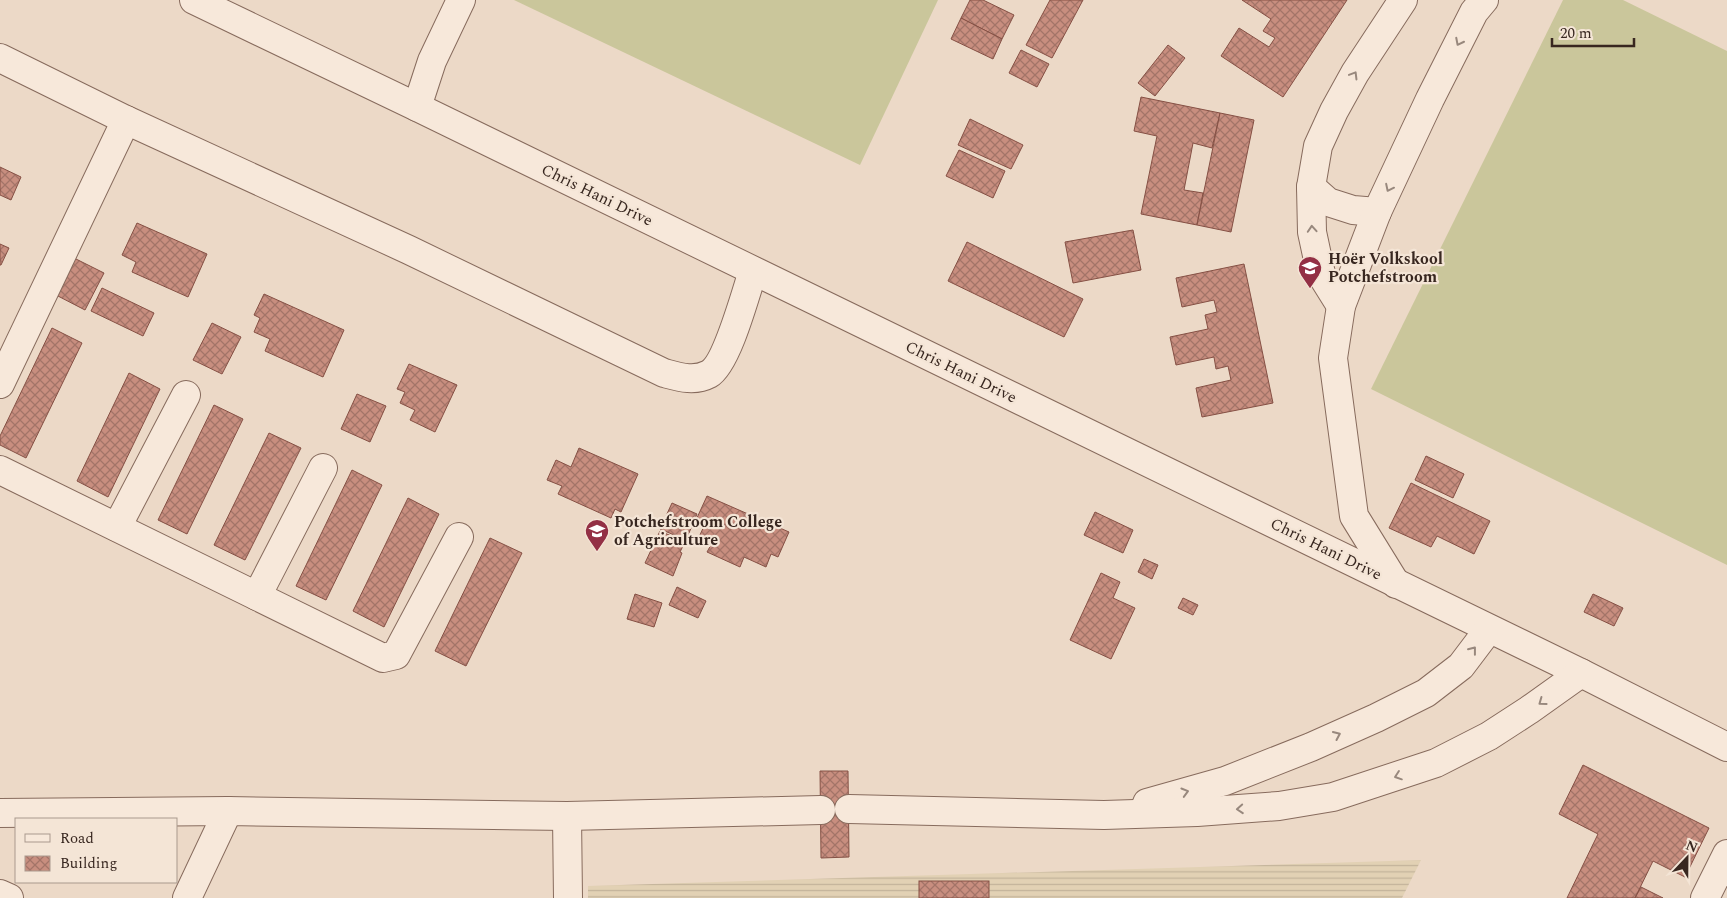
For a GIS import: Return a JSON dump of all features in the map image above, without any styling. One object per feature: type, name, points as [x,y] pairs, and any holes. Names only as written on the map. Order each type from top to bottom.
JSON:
[{"type":"street","name":"Chris Hani Drive","points":[[194,0],[417,106],[1581,673],[1727,747]]},
{"type":"street","points":[[417,106],[432,61],[461,0]]},
{"type":"street","points":[[1341,306],[1320,274],[1312,232],[1311,187],[1318,146],[1355,73],[1403,0]]},
{"type":"street","points":[[1396,584],[1354,516],[1333,358],[1341,306],[1377,212],[1474,12],[1484,0]]},
{"type":"street","points":[[0,58],[126,120],[409,250],[664,373],[684,379],[697,379],[711,373],[720,360],[729,343],[753,271]]},
{"type":"street","points":[[0,384],[126,120]]},
{"type":"street","points":[[1311,187],[1328,202],[1354,210],[1377,212]]},
{"type":"street","points":[[117,527],[186,395]]},
{"type":"street","points":[[257,596],[323,468]]},
{"type":"street","points":[[0,470],[383,658],[396,655],[459,536]]},
{"type":"street","points":[[1104,815],[1224,781],[1376,718],[1426,693],[1461,666],[1490,629]]},
{"type":"street","points":[[848,809],[1104,815],[1196,812],[1279,806],[1333,797],[1436,763],[1489,736],[1530,710],[1581,673]]},
{"type":"street","points":[[0,813],[228,811],[567,816],[821,810]]},
{"type":"street","points":[[187,898],[228,811]]},
{"type":"street","points":[[567,816],[568,898]]},
{"type":"street","points":[[1705,898],[1727,854]]},
{"type":"street","points":[[0,894],[9,898]]},
{"type":"shaded area","points":[[514,0],[938,0],[860,165]]},
{"type":"shaded area","points":[[1563,0],[1623,0],[1727,51],[1727,565],[1371,389]]},
{"type":"shaded area","points":[[1421,860],[1402,898],[588,898],[588,886]]},
{"type":"building","points":[[970,0],[983,0],[1014,15],[1002,39],[961,18]]},
{"type":"building","points":[[1050,0],[1083,0],[1052,58],[1026,45]]},
{"type":"building","points":[[1242,0],[1347,0],[1283,97],[1221,56],[1239,28],[1269,47],[1275,38],[1263,31],[1271,19]]},
{"type":"building","points":[[961,18],[1002,39],[993,59],[951,39]]},
{"type":"building","points":[[1168,45],[1185,58],[1155,96],[1138,83]]},
{"type":"building","points":[[1021,50],[1049,64],[1037,87],[1009,73]]},
{"type":"building","points":[[1141,97],[1220,113],[1212,148],[1193,143],[1184,190],[1203,193],[1197,225],[1141,214],[1157,136],[1134,131]]},
{"type":"building","points":[[1220,113],[1254,120],[1231,232],[1197,225]]},
{"type":"building","points":[[970,119],[1023,145],[1011,169],[958,145]]},
{"type":"building","points":[[959,150],[1005,171],[993,198],[946,176]]},
{"type":"building","points":[[0,167],[21,177],[11,200],[0,195]]},
{"type":"building","points":[[137,223],[207,254],[188,297],[132,272],[136,262],[122,255]]},
{"type":"building","points":[[1133,230],[1141,270],[1073,283],[1065,242]]},
{"type":"building","points":[[967,242],[1083,299],[1064,337],[948,281]]},
{"type":"building","points":[[0,244],[9,248],[1,265],[0,265]]},
{"type":"building","points":[[74,258],[104,273],[85,310],[56,295]]},
{"type":"building","points":[[1244,264],[1273,403],[1202,417],[1196,388],[1231,380],[1228,366],[1216,369],[1214,357],[1176,365],[1170,337],[1208,329],[1205,315],[1217,312],[1214,300],[1182,307],[1176,278]]},
{"type":"building","points":[[102,288],[154,313],[143,336],[91,311]]},
{"type":"building","points":[[264,294],[344,330],[323,377],[265,351],[270,339],[254,332],[260,318],[254,315]]},
{"type":"building","points":[[212,323],[241,337],[222,374],[193,360]]},
{"type":"building","points":[[52,328],[82,343],[26,458],[0,445],[0,436]]},
{"type":"building","points":[[409,364],[457,385],[435,432],[410,420],[415,410],[400,403],[405,392],[397,389]]},
{"type":"building","points":[[129,373],[160,389],[108,497],[77,481]]},
{"type":"building","points":[[357,394],[386,406],[370,442],[341,429]]},
{"type":"building","points":[[214,405],[243,419],[187,534],[158,520]]},
{"type":"building","points":[[269,433],[301,448],[245,560],[214,545]]},
{"type":"building","points":[[579,448],[638,474],[621,512],[615,509],[611,518],[558,494],[562,486],[547,480],[556,460],[571,467]]},
{"type":"building","points":[[1426,456],[1464,474],[1453,498],[1415,480]]},
{"type":"building","points":[[352,470],[382,485],[326,600],[296,586]]},
{"type":"building","points":[[1411,483],[1490,521],[1474,554],[1437,536],[1431,547],[1389,528]]},
{"type":"building","points":[[707,496],[789,532],[778,557],[771,554],[766,567],[744,557],[740,567],[707,552],[712,543],[699,537],[705,524],[696,520]]},
{"type":"building","points":[[408,498],[439,514],[384,627],[353,611]]},
{"type":"building","points":[[672,503],[697,514],[686,540],[660,529]]},
{"type":"building","points":[[1095,512],[1133,530],[1123,553],[1084,535]]},
{"type":"building","points":[[660,531],[685,542],[673,576],[645,563]]},
{"type":"building","points":[[490,538],[522,553],[466,666],[435,651]]},
{"type":"building","points":[[1144,559],[1158,565],[1152,579],[1138,572]]},
{"type":"building","points":[[1101,573],[1120,582],[1113,598],[1135,608],[1111,659],[1070,640]]},
{"type":"building","points":[[677,587],[706,601],[698,618],[669,605]]},
{"type":"building","points":[[635,594],[662,603],[654,627],[627,619]]},
{"type":"building","points":[[1593,594],[1623,608],[1614,626],[1584,612]]},
{"type":"building","points":[[1183,598],[1198,605],[1193,615],[1178,608]]},
{"type":"building","points":[[1583,765],[1709,828],[1685,877],[1653,861],[1635,898],[1567,898],[1598,834],[1559,814]]},
{"type":"building","points":[[820,771],[848,771],[849,857],[821,858]]},
{"type":"building","points":[[919,881],[989,881],[989,898],[919,898]]},
{"type":"building","points":[[1641,887],[1663,898],[1635,898]]},
{"type":"place","name":"Hoër Volkskool Potchefstroom","points":[[1310,289]]},
{"type":"place","name":"Potchefstroom College of Agriculture","points":[[597,552]]}]
